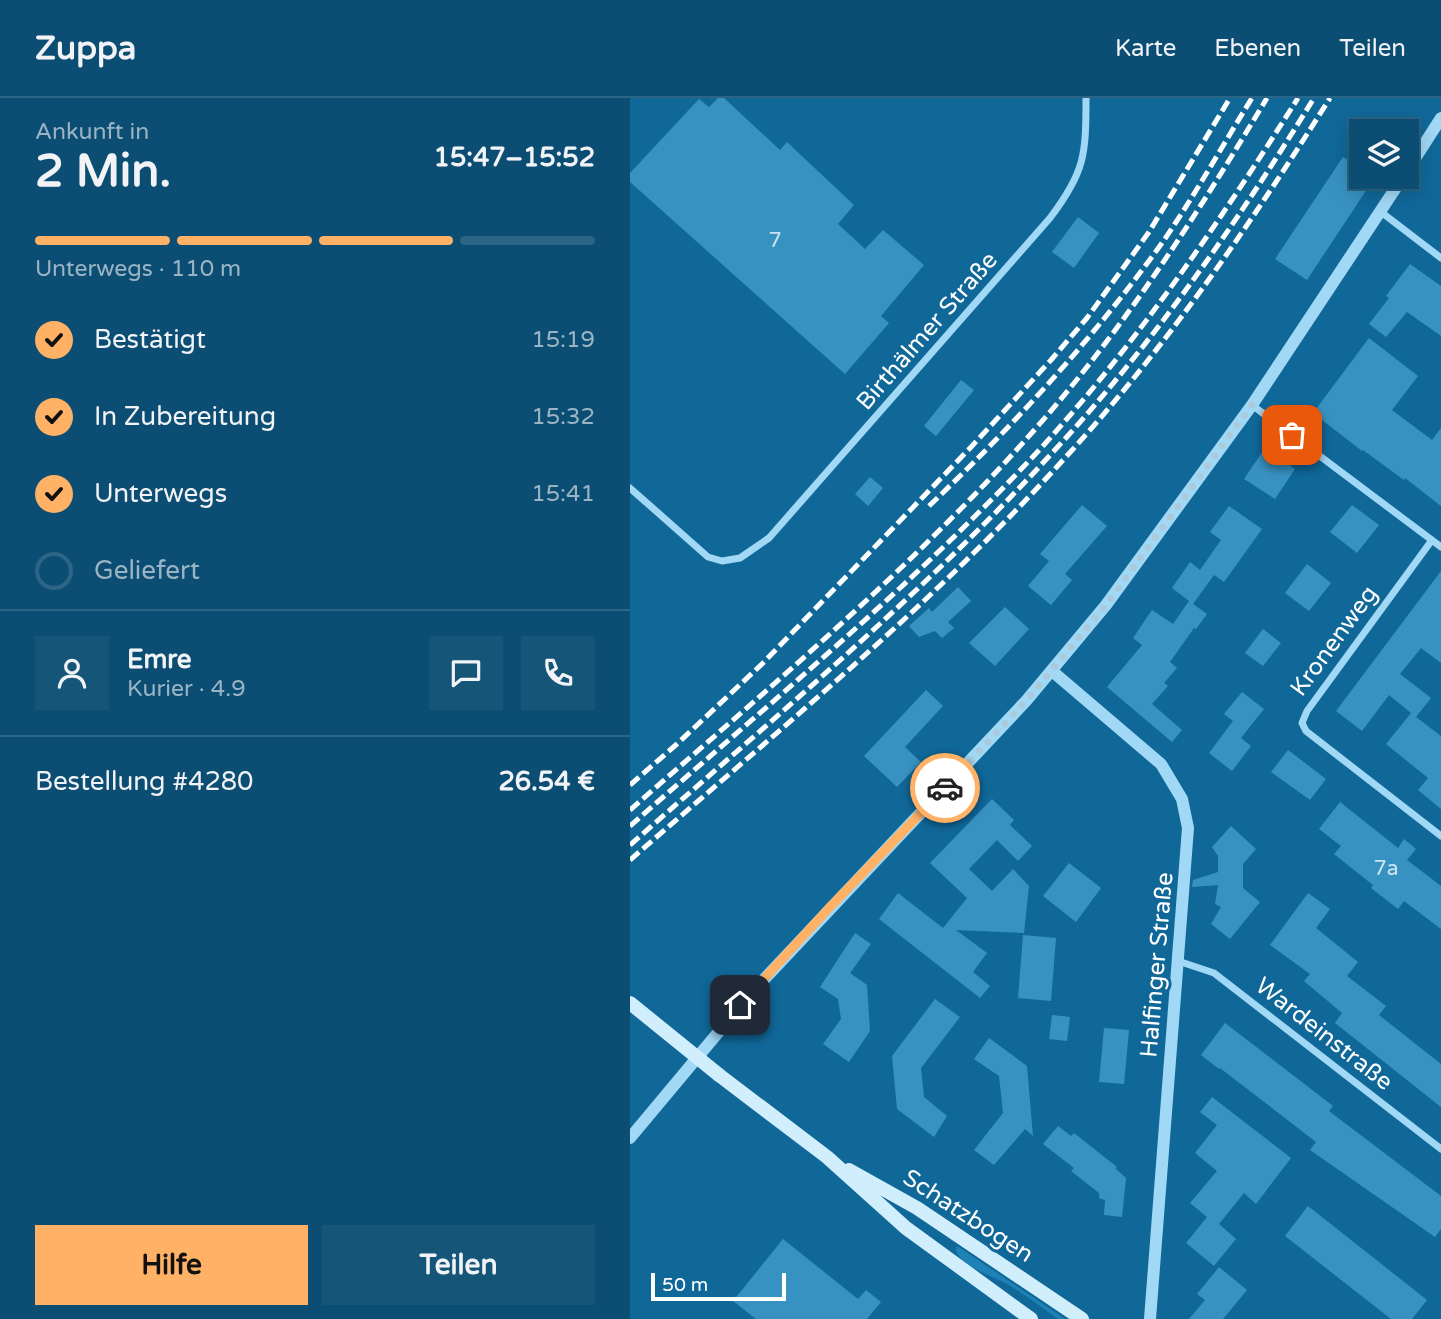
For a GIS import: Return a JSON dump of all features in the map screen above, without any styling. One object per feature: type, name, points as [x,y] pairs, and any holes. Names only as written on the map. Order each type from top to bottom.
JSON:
[{"type":"main road","name":"Schatzbogen","points":[[630,1003],[827,1157],[906,1228],[1031,1319]]},
{"type":"main road","name":"Schatzbogen","points":[[827,1157],[917,1208],[1082,1319]]},
{"type":"street","name":"Birthälmer Straße","points":[[630,488],[708,557],[722,561],[740,558],[769,538],[890,403],[1062,203],[1079,175],[1086,144],[1086,98]]},
{"type":"street","points":[[1419,152],[1441,118]]},
{"type":"street","points":[[630,1138],[752,992],[1052,671],[1158,537],[1252,405],[1395,189]]},
{"type":"street","points":[[1381,212],[1441,258]]},
{"type":"street","points":[[1252,405],[1441,547]]},
{"type":"street","name":"Kronenweg","points":[[1432,540],[1307,711],[1302,723],[1306,731],[1441,836]]},
{"type":"street","name":"Halfinger Straße","points":[[1052,671],[1161,764],[1182,799],[1188,842],[1150,1319]]},
{"type":"street","name":"Wardeinstraße","points":[[1178,961],[1213,972],[1439,1144]]},
{"type":"shaded area","points":[[956,1247],[1065,1319],[1058,1319],[1012,1287],[962,1260]]},
{"type":"building","points":[[718,98],[724,98],[780,150],[787,142],[854,205],[838,224],[865,249],[883,230],[924,265],[881,316],[889,323],[845,374],[630,182],[630,173],[699,99],[709,107]]},
{"type":"building","points":[[1343,157],[1349,161],[1349,189],[1367,189],[1307,280],[1275,259]]},
{"type":"building","points":[[1078,217],[1099,233],[1074,268],[1052,252]]},
{"type":"building","points":[[1410,264],[1441,286],[1441,336],[1407,312],[1386,337],[1369,324]]},
{"type":"building","points":[[1369,338],[1418,376],[1392,410],[1432,440],[1441,428],[1441,506],[1313,413]]},
{"type":"building","points":[[961,380],[974,390],[936,436],[924,426]]},
{"type":"building","points":[[1265,448],[1295,469],[1275,499],[1244,479]]},
{"type":"building","points":[[870,477],[883,488],[868,506],[855,494]]},
{"type":"building","points":[[1082,505],[1107,526],[1065,574],[1072,580],[1051,605],[1028,586],[1049,561],[1040,554]]},
{"type":"building","points":[[1352,505],[1379,525],[1357,553],[1330,532]]},
{"type":"building","points":[[1229,506],[1262,529],[1224,582],[1214,575],[1193,604],[1172,588],[1190,562],[1200,570],[1221,540],[1210,532]]},
{"type":"building","points":[[1307,564],[1331,583],[1309,611],[1285,593]]},
{"type":"building","points":[[1441,571],[1441,663],[1421,648],[1400,674],[1431,698],[1416,717],[1441,736],[1441,809],[1418,790],[1428,778],[1386,744],[1411,713],[1389,695],[1362,731],[1336,711]]},
{"type":"building","points":[[958,587],[971,601],[948,622],[954,628],[942,638],[935,631],[919,637],[909,626],[929,608],[932,612]]},
{"type":"building","points":[[1189,601],[1207,614],[1170,662],[1177,668],[1164,683],[1168,686],[1152,704],[1182,730],[1172,742],[1107,687],[1142,645],[1133,638],[1152,610],[1173,624]]},
{"type":"building","points":[[1005,607],[1029,629],[995,666],[969,643]]},
{"type":"building","points":[[1263,629],[1281,643],[1263,666],[1245,653]]},
{"type":"building","points":[[926,690],[943,706],[905,747],[921,762],[897,787],[864,756]]},
{"type":"building","points":[[1242,692],[1264,709],[1241,738],[1251,746],[1232,771],[1209,753],[1233,721],[1224,714]]},
{"type":"building","points":[[1288,750],[1326,779],[1310,800],[1271,772]]},
{"type":"building","points":[[992,799],[1014,820],[1010,825],[1032,846],[1018,861],[997,840],[969,869],[992,891],[1013,869],[1029,886],[1024,933],[956,930],[987,953],[973,972],[990,986],[980,998],[879,919],[898,893],[943,928],[967,898],[930,863]]},
{"type":"building","points":[[1340,802],[1398,848],[1404,839],[1416,849],[1407,860],[1441,886],[1441,929],[1404,901],[1398,909],[1334,854],[1341,846],[1319,829]]},
{"type":"building","points":[[1231,826],[1256,849],[1243,864],[1243,888],[1260,902],[1230,939],[1211,924],[1221,907],[1215,904],[1218,885],[1192,887],[1193,880],[1218,872],[1218,856],[1212,847]]},
{"type":"building","points":[[1069,863],[1101,888],[1076,922],[1043,896]]},
{"type":"building","points":[[1308,893],[1330,909],[1316,928],[1358,962],[1347,976],[1386,1006],[1379,1015],[1441,1064],[1441,1107],[1335,1023],[1342,1013],[1304,981],[1310,974],[1270,945]]},
{"type":"building","points":[[855,933],[871,944],[850,973],[867,985],[870,1031],[849,1062],[823,1044],[841,1019],[838,999],[820,987]]},
{"type":"building","points":[[1023,935],[1056,938],[1051,1001],[1018,998]]},
{"type":"building","points":[[935,999],[960,1017],[921,1068],[924,1097],[947,1116],[934,1137],[897,1109],[892,1056]]},
{"type":"building","points":[[1052,1015],[1070,1017],[1067,1041],[1049,1039]]},
{"type":"building","points":[[1225,1023],[1333,1106],[1329,1111],[1441,1196],[1441,1229],[1435,1237],[1310,1150],[1316,1142],[1201,1055]]},
{"type":"building","points":[[1104,1028],[1129,1030],[1124,1084],[1099,1082]]},
{"type":"building","points":[[989,1038],[1027,1066],[1033,1136],[1025,1129],[994,1165],[974,1150],[1003,1113],[999,1076],[974,1059]]},
{"type":"building","points":[[1212,1097],[1291,1158],[1256,1204],[1244,1193],[1219,1224],[1236,1239],[1214,1266],[1186,1243],[1207,1217],[1190,1203],[1217,1171],[1195,1153],[1217,1125],[1200,1112]]},
{"type":"building","points":[[1058,1126],[1071,1136],[1074,1133],[1117,1167],[1115,1168],[1126,1178],[1122,1217],[1104,1215],[1105,1200],[1099,1198],[1099,1193],[1071,1171],[1074,1168],[1043,1144]]},
{"type":"building","points":[[1308,1206],[1427,1300],[1412,1319],[1391,1319],[1285,1236]]},
{"type":"building","points":[[783,1239],[858,1299],[866,1290],[881,1302],[867,1319],[756,1319],[733,1301]]},
{"type":"building","points":[[1219,1267],[1247,1290],[1223,1319],[1189,1319],[1205,1300],[1197,1294]]},
{"type":"railway","points":[[630,785],[763,663],[1051,360],[1087,318],[1149,232],[1230,98]]},
{"type":"railway","points":[[929,506],[1022,413],[1136,279],[1174,226],[1252,98]]},
{"type":"railway","points":[[630,810],[840,625],[941,529],[1037,427],[1101,349],[1160,268],[1267,98]]},
{"type":"railway","points":[[630,826],[893,595],[994,498],[1042,447],[1112,364],[1178,278],[1298,98]]},
{"type":"railway","points":[[630,845],[900,605],[1053,452],[1125,369],[1192,281],[1255,191],[1314,98]]},
{"type":"railway","points":[[630,860],[908,616],[1014,513],[1064,459],[1137,374],[1205,285],[1330,98]]},
{"type":"way so far","points":[[945,788],[1026,701],[1106,605],[1252,405],[1292,435]]},
{"type":"route","points":[[740,1005],[945,788]]}]
